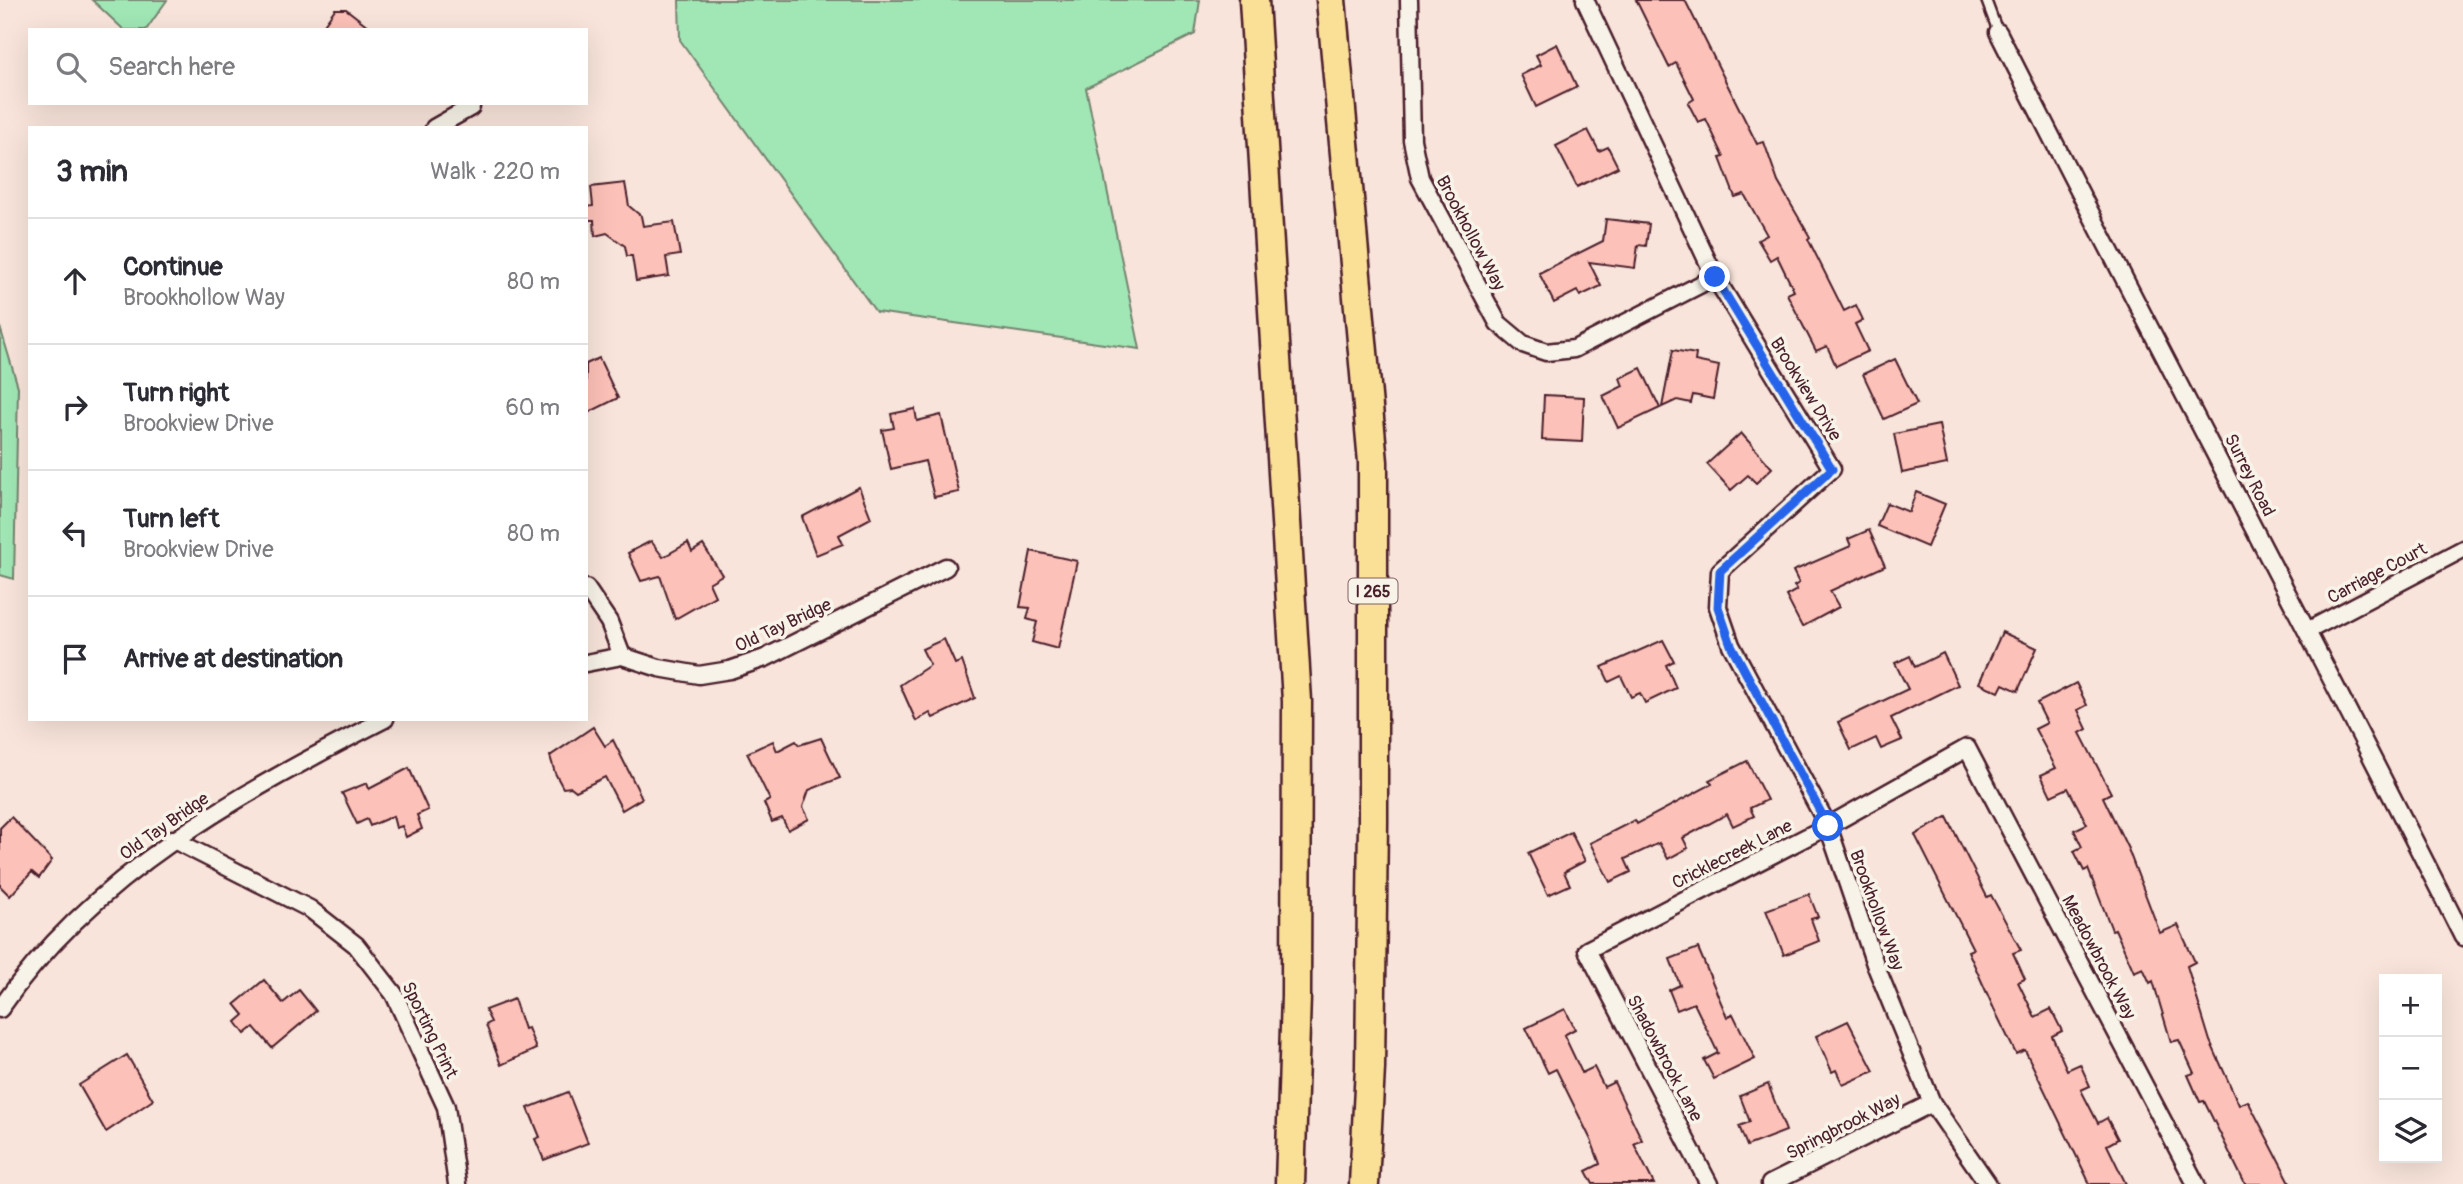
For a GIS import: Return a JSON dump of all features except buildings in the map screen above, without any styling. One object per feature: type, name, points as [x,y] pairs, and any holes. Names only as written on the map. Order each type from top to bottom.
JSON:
[{"type":"highway","points":[[1254,0],[1297,701],[1296,996],[1290,1184]]},
{"type":"highway","name":"I 265","points":[[1331,0],[1373,462],[1370,1068],[1364,1184]]},
{"type":"street","name":"Brookhollow Way","points":[[1409,0],[1412,140],[1420,178],[1498,323],[1523,344],[1546,352],[1574,349],[1715,277]]},
{"type":"street","name":"Brookview Drive","points":[[1585,0],[1715,277],[1832,469],[1720,571],[1718,607]]},
{"type":"street","name":"Surrey Road","points":[[1998,32],[2129,291],[2309,630],[2463,937]]},
{"type":"street","points":[[438,126],[471,107]]},
{"type":"street","name":"Carriage Court","points":[[2309,630],[2463,549]]},
{"type":"street","name":"Old Tay Bridge","points":[[588,663],[622,656],[659,668],[699,675],[730,670],[765,658],[946,567]]},
{"type":"street","points":[[588,591],[609,622],[622,656]]},
{"type":"street","name":"Brookhollow Way","points":[[1718,607],[1731,645],[1828,826],[1875,964],[1933,1103],[1988,1184]]},
{"type":"street","name":"Old Tay Bridge","points":[[0,1009],[30,970],[78,918],[173,839],[289,768],[381,721]]},
{"type":"street","name":"Cricklecreek Lane","points":[[1587,950],[1828,826],[1967,748]]},
{"type":"street","name":"Meadowbrook Way","points":[[1967,748],[2196,1184]]},
{"type":"street","name":"Sporting Print","points":[[173,839],[310,909],[356,945],[394,994],[446,1107],[457,1184]]},
{"type":"street","name":"Shadowbrook Lane","points":[[1587,950],[1709,1184]]},
{"type":"street","name":"Springbrook Way","points":[[1770,1184],[1933,1103]]},
{"type":"lane","points":[[1986,0],[1998,32]]},
{"type":"green space","points":[[92,0],[167,0],[147,28],[122,28]]},
{"type":"green space","points":[[679,0],[1200,0],[1195,34],[1086,88],[1140,349],[876,312],[680,40]]},
{"type":"green space","points":[[0,327],[18,387],[14,579],[0,575]]},
{"type":"route","points":[[1715,277],[1832,469],[1720,571],[1718,607],[1731,645],[1828,826]]}]
